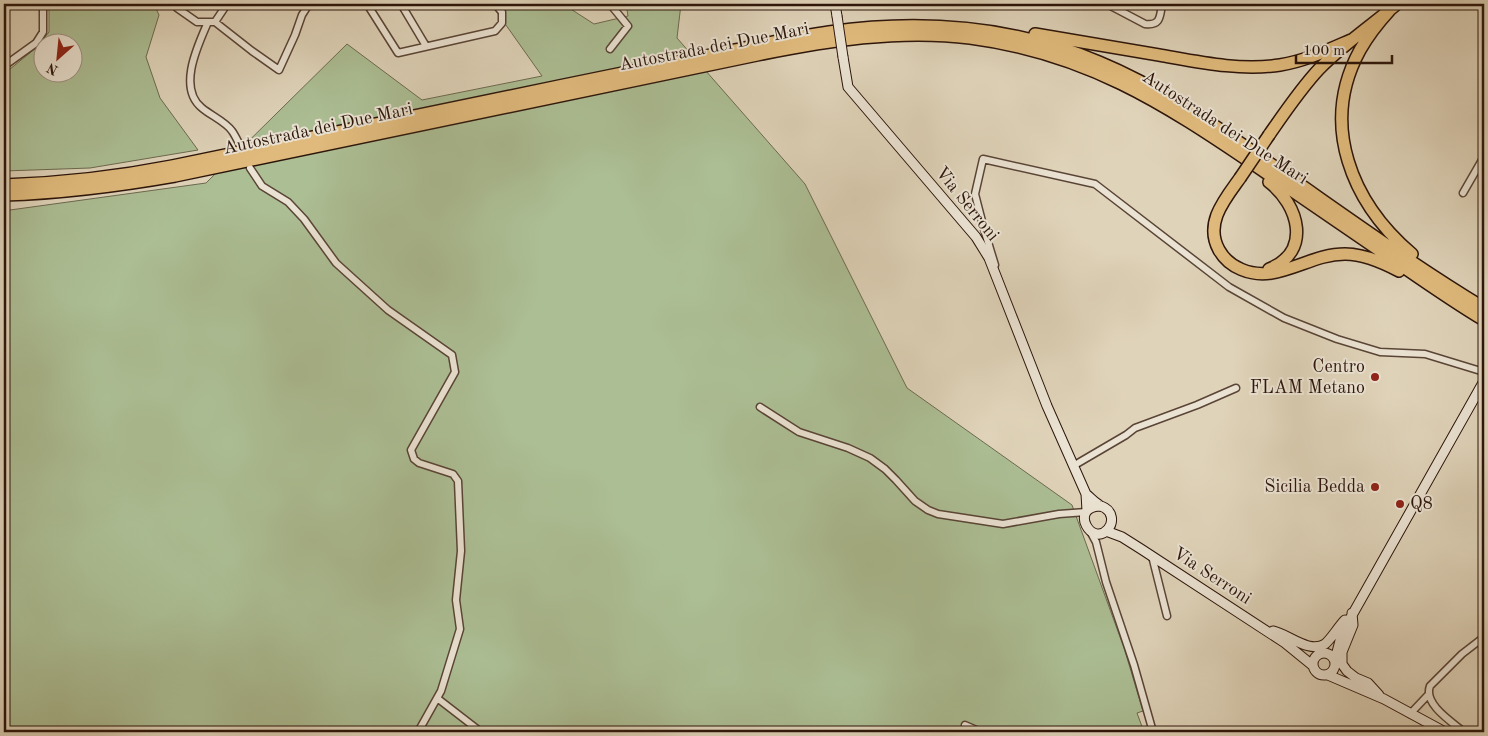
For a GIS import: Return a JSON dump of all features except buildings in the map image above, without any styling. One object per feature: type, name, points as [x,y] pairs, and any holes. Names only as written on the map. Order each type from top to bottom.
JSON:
[{"type":"highway","points":[[1393,7],[1351,40],[1311,78],[1269,135],[1217,214],[1214,225],[1215,238],[1220,252],[1229,262],[1240,269],[1255,272],[1272,273],[1316,258],[1335,254],[1361,256],[1378,261],[1402,273],[1484,326]]},
{"type":"highway","points":[[1393,7],[1370,34],[1351,69],[1344,101],[1342,123],[1348,164],[1364,198],[1380,221],[1397,240],[1426,264],[1484,302]]},
{"type":"highway","points":[[828,32],[860,24],[889,21],[941,21],[996,27],[1203,63],[1245,67],[1270,66],[1292,62],[1316,55],[1351,40]]},
{"type":"highway","name":"Autostrada dei Due Mari","points":[[4,194],[83,190],[140,182],[828,32],[889,26],[969,28],[1024,37],[1053,45],[1100,62],[1164,94],[1212,124],[1484,308]]},
{"type":"highway","name":"Autostrada dei Due Mari","points":[[645,73],[828,42],[889,36],[968,38],[1022,47],[1077,64],[1159,102],[1484,320]]},
{"type":"highway","points":[[1115,80],[1266,179],[1284,198],[1293,211],[1297,225],[1297,238],[1287,257],[1282,262],[1271,268],[1255,272]]},
{"type":"highway","name":"Autostrada dei Due Mari","points":[[4,184],[72,181],[137,173],[346,136]]},
{"type":"main road","name":"Via Serroni","points":[[835,4],[848,87],[991,255],[1002,291],[1047,406],[1086,494],[1110,513],[1112,522],[1122,537]]},
{"type":"main road","points":[[1284,643],[1312,665],[1315,672],[1321,676],[1333,672],[1342,633],[1352,613],[1484,381]]},
{"type":"main road","name":"Via Serroni","points":[[1086,494],[1084,515],[1087,528],[1090,531],[1094,533],[1104,532],[1122,537],[1284,643]]},
{"type":"main road","points":[[1084,515],[1091,508],[1100,506]]},
{"type":"main road","points":[[1104,532],[1111,526],[1112,522]]},
{"type":"main road","points":[[1263,629],[1279,632],[1312,647],[1326,643],[1352,613]]},
{"type":"main road","points":[[1352,613],[1353,625],[1342,652],[1342,664],[1356,678],[1368,684],[1384,699]]},
{"type":"main road","points":[[1312,665],[1314,658],[1329,647],[1342,633]]},
{"type":"main road","points":[[1284,643],[1308,652],[1330,655],[1344,676],[1361,688]]},
{"type":"main road","points":[[1328,675],[1384,699],[1445,732]]},
{"type":"street","points":[[4,66],[36,43],[43,32],[44,4]]},
{"type":"street","points":[[175,4],[177,8],[197,22],[212,22],[279,70],[295,36],[302,15],[309,4]]},
{"type":"street","points":[[227,4],[198,43],[190,73],[190,90],[200,106],[232,130],[240,145]]},
{"type":"street","points":[[367,4],[398,54],[495,31],[502,23],[502,12],[494,4]]},
{"type":"street","points":[[401,4],[426,46]]},
{"type":"street","points":[[610,4],[628,26],[610,49]]},
{"type":"street","points":[[1107,4],[1150,25],[1158,21],[1162,4]]},
{"type":"street","points":[[991,255],[975,194],[982,159],[1095,184],[1229,287],[1284,318],[1337,339],[1380,352],[1425,354],[1484,372]]},
{"type":"street","points":[[1462,193],[1484,159]]},
{"type":"street","points":[[250,168],[262,186],[288,202],[304,219],[336,263],[388,310],[452,355],[454,372],[411,450],[414,459],[420,463],[453,474],[458,481],[461,551],[456,600],[460,629],[440,691],[418,732]]},
{"type":"street","points":[[1073,466],[1126,435],[1134,428],[1197,405],[1236,388]]},
{"type":"street","points":[[760,407],[800,432],[848,448],[870,458],[885,469],[915,502],[938,514],[1003,524],[1059,514],[1084,515]]},
{"type":"street","points":[[1090,531],[1096,542],[1106,582],[1134,665],[1153,732]]},
{"type":"street","points":[[1096,542],[1104,532]]},
{"type":"street","points":[[1152,556],[1167,616]]},
{"type":"street","points":[[1410,714],[1428,695],[1430,686],[1462,654],[1484,637]]},
{"type":"street","points":[[1428,695],[1431,703],[1464,732]]},
{"type":"street","points":[[437,698],[481,732]]},
{"type":"street","points":[[965,725],[981,732]]},
{"type":"green space","points":[[49,4],[154,4],[159,15],[146,57],[160,98],[198,150],[90,168],[4,171],[4,74],[32,51],[32,82],[82,82],[82,32],[49,32]]},
{"type":"green space","points":[[491,4],[563,4],[594,24],[628,16],[626,4],[681,4],[677,38],[805,184],[907,388],[1072,505],[1124,648],[1143,711],[1137,713],[1144,732],[4,732],[4,222],[10,210],[206,183],[347,44],[422,100],[542,76]]},
{"type":"place","name":"Centro FLAM Metano","points":[[1375,377]]},
{"type":"place","name":"Sicilia Bedda","points":[[1375,487]]},
{"type":"place","name":"Q8","points":[[1400,504]]}]
